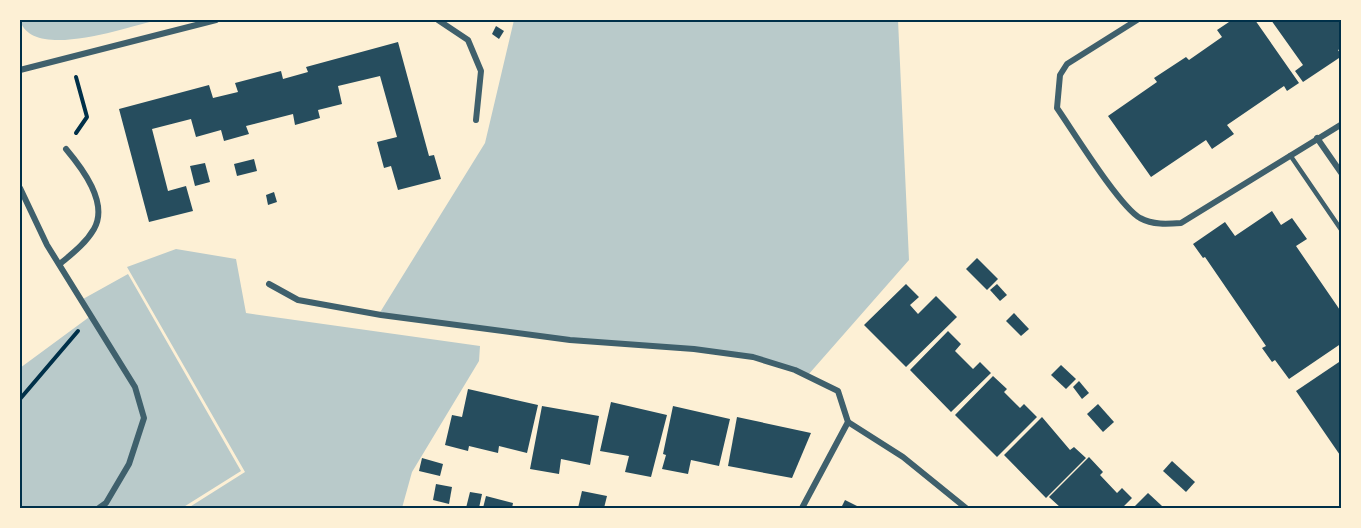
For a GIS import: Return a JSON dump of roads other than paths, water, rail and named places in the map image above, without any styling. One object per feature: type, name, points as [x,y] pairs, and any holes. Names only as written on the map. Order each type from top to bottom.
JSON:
[{"type":"street","points":[[20,70],[216,20]]},
{"type":"street","points":[[438,20],[468,40],[481,71],[476,120]]},
{"type":"street","points":[[1137,20],[1067,64],[1060,75],[1057,108],[1110,184],[1139,218],[1159,224],[1181,223],[1341,124]]},
{"type":"street","points":[[1317,138],[1341,174]]},
{"type":"street","points":[[61,263],[80,246],[95,227],[97,207],[86,173],[66,149]]},
{"type":"street","points":[[20,188],[47,245],[61,263],[135,387],[144,418],[129,464],[106,503],[99,508]]},
{"type":"street","points":[[269,284],[298,300],[381,315],[570,340],[694,349],[753,357],[795,370],[838,391],[848,422],[903,458],[966,508]]},
{"type":"street","points":[[802,508],[848,422]]},
{"type":"lane","points":[[1290,155],[1341,231]]}]
